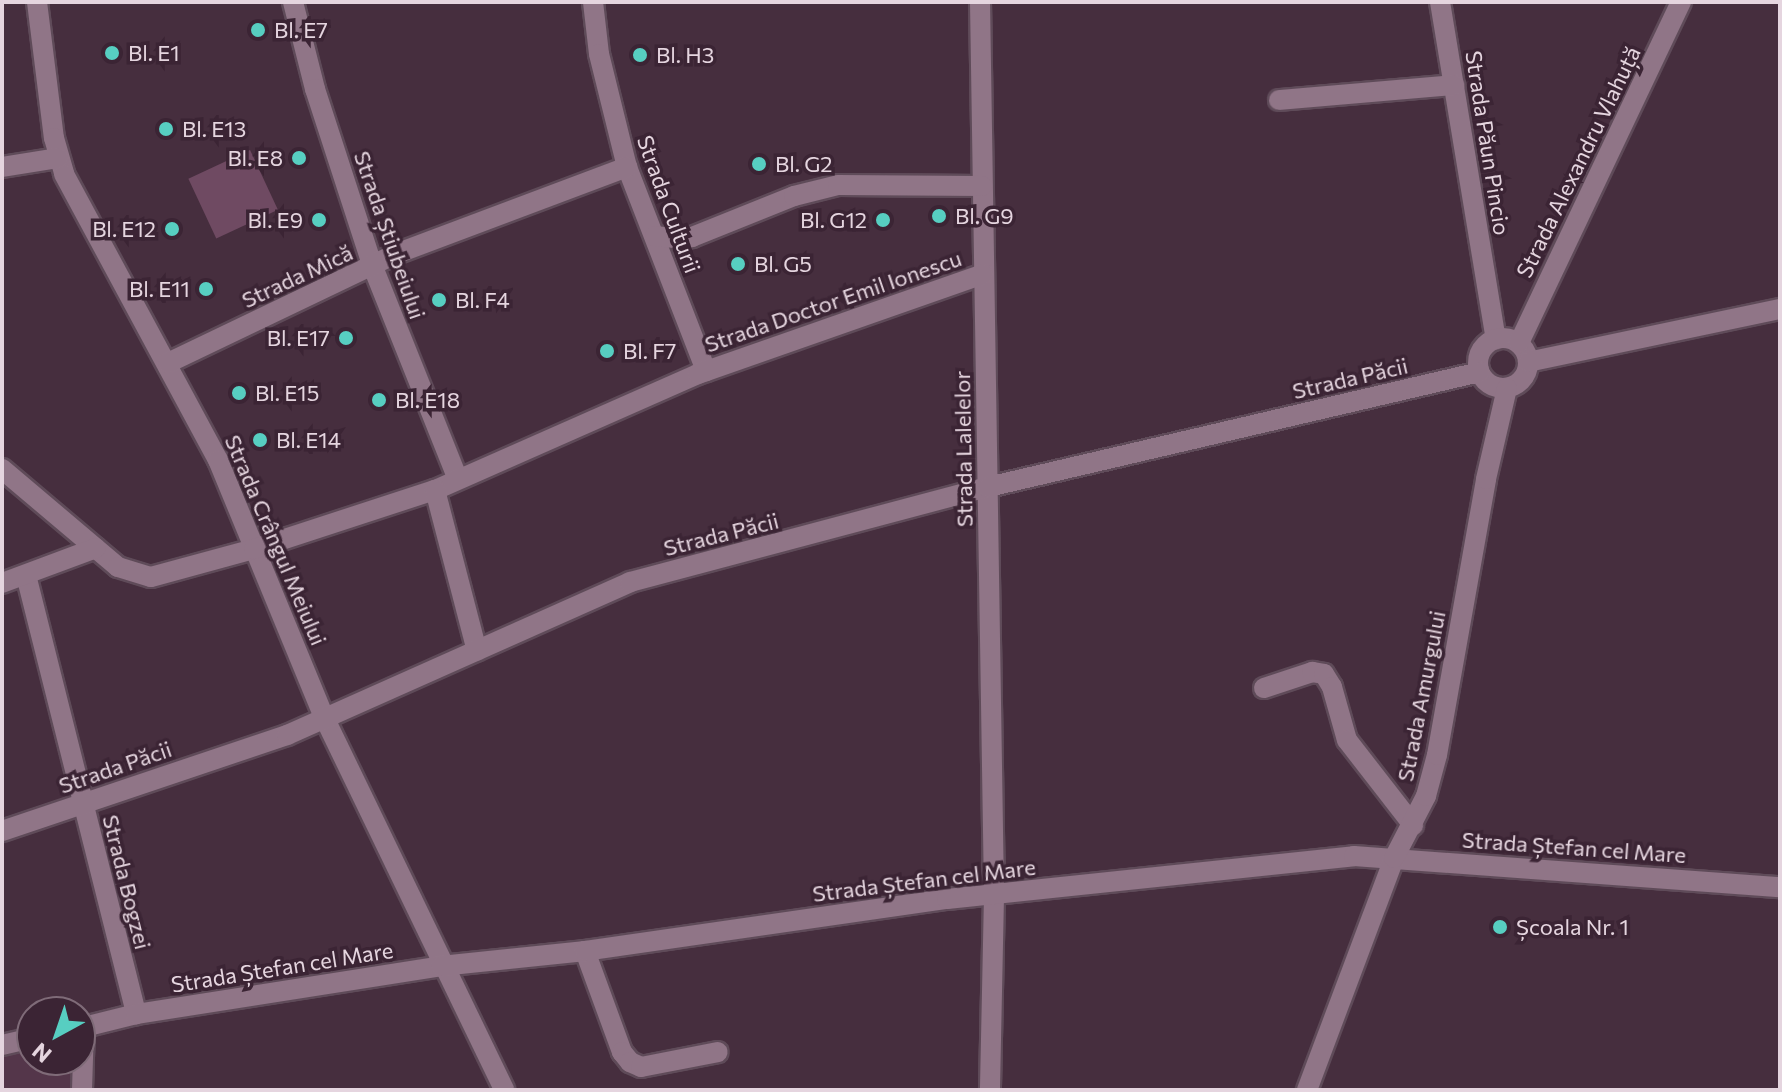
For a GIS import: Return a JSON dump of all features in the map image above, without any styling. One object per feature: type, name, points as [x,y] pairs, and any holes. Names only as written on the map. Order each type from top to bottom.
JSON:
[{"type":"street","name":"Strada Crângul Meiului","points":[[37,2],[58,158],[71,191],[168,363],[218,460],[325,719],[441,966],[504,1090]]},
{"type":"street","name":"Strada Știubeiului","points":[[293,2],[315,89],[373,267],[458,479]]},
{"type":"street","name":"Strada Culturii","points":[[593,2],[599,54],[627,167],[706,371]]},
{"type":"street","name":"Strada Lalelelor","points":[[980,2],[994,896],[990,1090]]},
{"type":"street","name":"Strada Păun Pincio","points":[[1440,2],[1496,339]]},
{"type":"street","name":"Strada Alexandru Vlahuță","points":[[1519,343],[1681,2]]},
{"type":"street","points":[[1279,100],[1454,85]]},
{"type":"street","points":[[2,167],[58,158]]},
{"type":"street","name":"Strada Mică","points":[[168,363],[398,253],[627,167]]},
{"type":"street","points":[[655,236],[692,237],[794,196],[838,185],[982,186]]},
{"type":"street","name":"Strada Doctor Emil Ionescu","points":[[2,469],[118,567],[151,577],[254,549],[435,490],[706,371],[983,274]]},
{"type":"street","points":[[1528,362],[1780,309]]},
{"type":"street","points":[[1508,338],[1519,343],[1528,362],[1523,379],[1507,388],[1491,385],[1480,372],[1480,354],[1496,339],[1508,338]]},
{"type":"street","name":"Strada Păcii","points":[[2,831],[325,719],[630,582],[988,487],[1480,372]]},
{"type":"street","name":"Strada Amurgului","points":[[1307,1090],[1394,858],[1413,825],[1437,755],[1486,479],[1507,388]]},
{"type":"street","points":[[435,490],[477,651]]},
{"type":"street","points":[[2,583],[96,548]]},
{"type":"street","name":"Strada Bogzei","points":[[26,575],[136,1014]]},
{"type":"street","points":[[1264,688],[1312,672],[1324,674],[1332,687],[1347,740],[1413,825]]},
{"type":"street","name":"Strada Ștefan cel Mare","points":[[96,1024],[136,1014],[441,966],[585,951],[947,899],[1354,856],[1780,887]]},
{"type":"street","points":[[585,951],[622,1052],[630,1062],[641,1067],[718,1052]]},
{"type":"shaded area","points":[[250,150],[278,210],[216,239],[188,179]]},
{"type":"shaded area","points":[[16,1039],[16,1076],[81,1076],[82,1090],[2,1090],[2,1042]]},
{"type":"place","name":"Bl. E7","points":[[258,30]]},
{"type":"place","name":"Bl. E1","points":[[112,53]]},
{"type":"place","name":"Bl. H3","points":[[640,55]]},
{"type":"place","name":"Bl. E13","points":[[166,129]]},
{"type":"place","name":"Bl. E8","points":[[299,158]]},
{"type":"place","name":"Bl. G2","points":[[759,164]]},
{"type":"place","name":"Bl. G9","points":[[939,216]]},
{"type":"place","name":"Bl. E9","points":[[319,220]]},
{"type":"place","name":"Bl. G12","points":[[883,220]]},
{"type":"place","name":"Bl. E12","points":[[172,229]]},
{"type":"place","name":"Bl. G5","points":[[738,264]]},
{"type":"place","name":"Bl. E11","points":[[206,289]]},
{"type":"place","name":"Bl. F4","points":[[439,300]]},
{"type":"place","name":"Bl. E17","points":[[346,338]]},
{"type":"place","name":"Bl. F7","points":[[607,351]]},
{"type":"place","name":"Bl. E15","points":[[239,393]]},
{"type":"place","name":"Bl. E18","points":[[379,400]]},
{"type":"place","name":"Bl. E14","points":[[260,440]]},
{"type":"place","name":"Școala Nr. 1","points":[[1500,927]]}]
